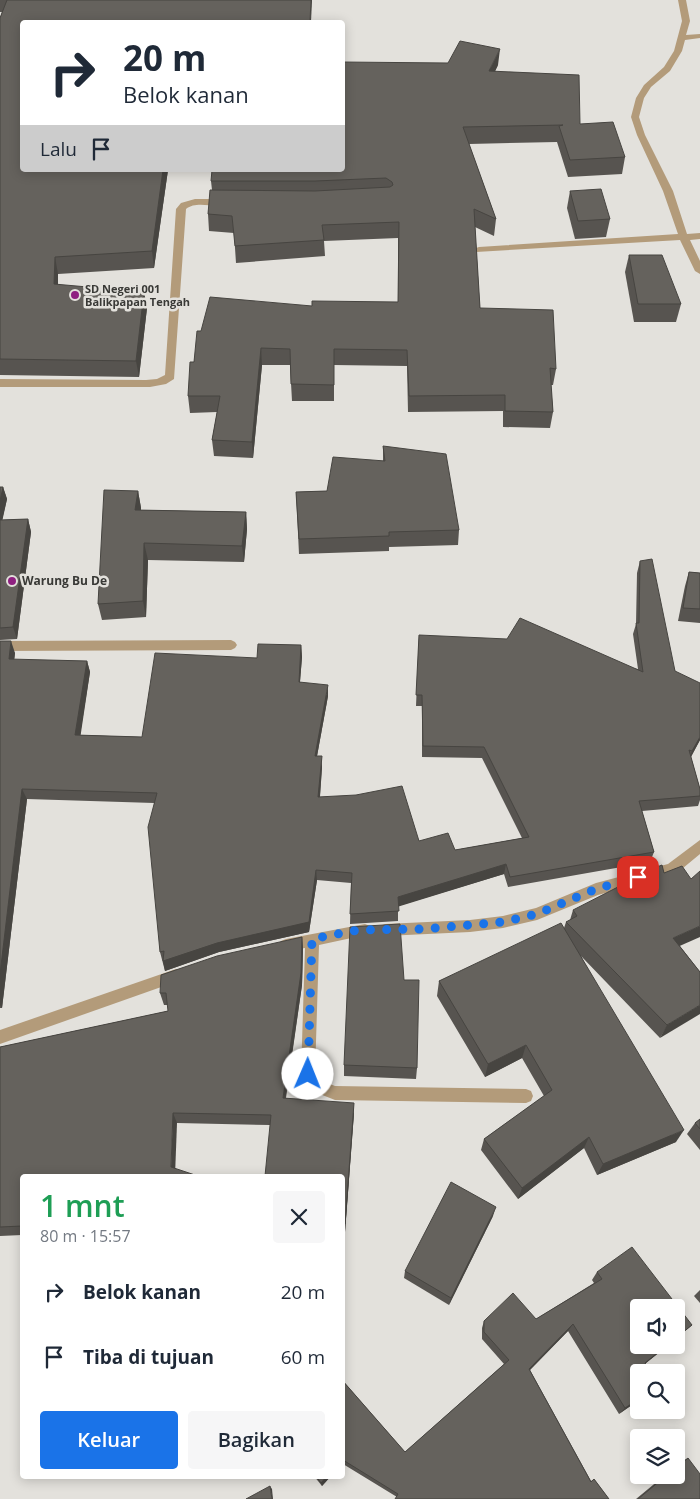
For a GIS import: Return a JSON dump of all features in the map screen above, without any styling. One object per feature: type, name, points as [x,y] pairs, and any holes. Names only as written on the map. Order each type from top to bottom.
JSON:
[{"type":"street","points":[[682,0],[686,21],[678,51],[667,69],[648,85],[640,98],[635,117],[641,135],[668,191],[683,236],[700,270]]},
{"type":"street","points":[[682,38],[700,36]]},
{"type":"street","points":[[0,383],[136,384],[166,381],[170,376],[181,209],[184,205],[195,202],[237,202]]},
{"type":"street","points":[[479,250],[700,236]]},
{"type":"street","points":[[0,646],[231,645]]},
{"type":"street","points":[[276,946],[358,930],[470,926],[503,922],[537,914],[596,889],[672,869],[700,846]]},
{"type":"street","points":[[312,939],[308,1074],[312,1084],[335,1093],[526,1096]]},
{"type":"street","points":[[0,1037],[191,969]]},
{"type":"building","points":[[7,0],[311,0],[310,20],[20,20],[20,172],[163,172],[152,251],[55,257],[54,284],[144,292],[136,361],[0,359],[0,18]]},
{"type":"building","points":[[460,41],[500,49],[489,71],[579,75],[580,124],[613,122],[625,157],[570,160],[559,126],[563,125],[463,127],[496,219],[474,209],[480,308],[553,310],[556,369],[550,368],[553,412],[505,411],[505,395],[409,396],[407,350],[334,349],[334,385],[291,384],[290,349],[261,348],[252,442],[212,440],[220,396],[188,396],[190,362],[194,362],[197,331],[201,331],[210,297],[312,306],[312,301],[398,302],[399,222],[322,225],[324,240],[235,246],[232,216],[208,214],[210,190],[315,191],[390,187],[393,185],[386,178],[315,181],[211,181],[212,172],[345,172],[345,62],[448,63]]},
{"type":"building","points":[[601,189],[610,219],[578,221],[570,191]]},
{"type":"building","points":[[629,255],[662,255],[681,304],[638,304]]},
{"type":"building","points":[[383,446],[446,454],[459,530],[389,532],[389,536],[299,539],[296,492],[327,491],[333,457],[385,461]]},
{"type":"building","points":[[0,487],[3,487],[0,501]]},
{"type":"building","points":[[104,490],[138,491],[135,510],[246,512],[242,546],[144,543],[143,601],[98,604]]},
{"type":"building","name":"Warung Bu De","points":[[28,519],[13,627],[0,628],[0,520]]},
{"type":"building","points":[[652,559],[675,671],[700,683],[700,737],[692,751],[689,750],[700,789],[700,796],[639,801],[654,852],[510,877],[506,864],[398,897],[399,911],[350,914],[352,873],[316,870],[309,922],[217,943],[163,961],[164,951],[160,952],[148,827],[157,793],[22,789],[0,974],[0,641],[11,641],[9,659],[87,661],[75,735],[142,737],[155,653],[257,658],[258,644],[301,645],[299,682],[328,685],[315,756],[322,756],[318,797],[356,795],[402,786],[419,841],[448,833],[455,850],[529,837],[484,747],[423,746],[422,695],[416,695],[419,635],[507,639],[520,618],[643,672],[636,623],[639,623],[640,561]]},
{"type":"building","points":[[689,572],[700,573],[700,609],[683,608]]},
{"type":"building","points":[[662,865],[664,873],[682,866],[691,879],[700,871],[700,926],[673,938],[700,972],[700,1005],[667,1025],[566,922],[577,916],[573,910]]},
{"type":"building","points":[[561,923],[684,1130],[603,1164],[589,1137],[522,1188],[484,1139],[552,1090],[526,1045],[488,1064],[439,981]]},
{"type":"building","points":[[400,924],[404,980],[419,980],[417,1068],[344,1065],[350,927]]},
{"type":"building","points":[[302,937],[301,973],[283,1098],[354,1103],[345,1224],[345,1174],[265,1174],[271,1115],[173,1113],[171,1167],[192,1174],[20,1174],[20,1226],[0,1227],[0,1047],[168,1011],[166,993],[160,993],[161,975],[217,956]]},
{"type":"building","points":[[700,1119],[700,1129],[695,1123]]},
{"type":"building","points":[[451,1182],[496,1207],[451,1298],[405,1271]]},
{"type":"building","points":[[632,1247],[672,1299],[630,1299],[630,1354],[656,1354],[646,1364],[630,1364],[630,1405],[625,1408],[573,1324],[529,1369],[591,1482],[594,1479],[609,1499],[395,1499],[398,1494],[345,1461],[345,1383],[405,1452],[509,1360],[484,1332],[484,1321],[513,1293],[536,1319],[602,1279],[597,1272]]},
{"type":"building","points":[[685,1316],[692,1325],[685,1331]]},
{"type":"building","points":[[688,1458],[700,1474],[700,1499],[638,1499],[656,1484],[685,1484],[685,1460]]},
{"type":"building","points":[[270,1486],[272,1499],[246,1499]]},
{"type":"place","name":"SD Negeri 001 Balikpapan Tengah","points":[[75,295]]},
{"type":"place","name":"Warung Bu De","points":[[12,581]]},
{"type":"route","points":[[308,1074],[312,939],[358,930],[424,929],[503,922],[537,914],[596,889],[638,877]]}]
